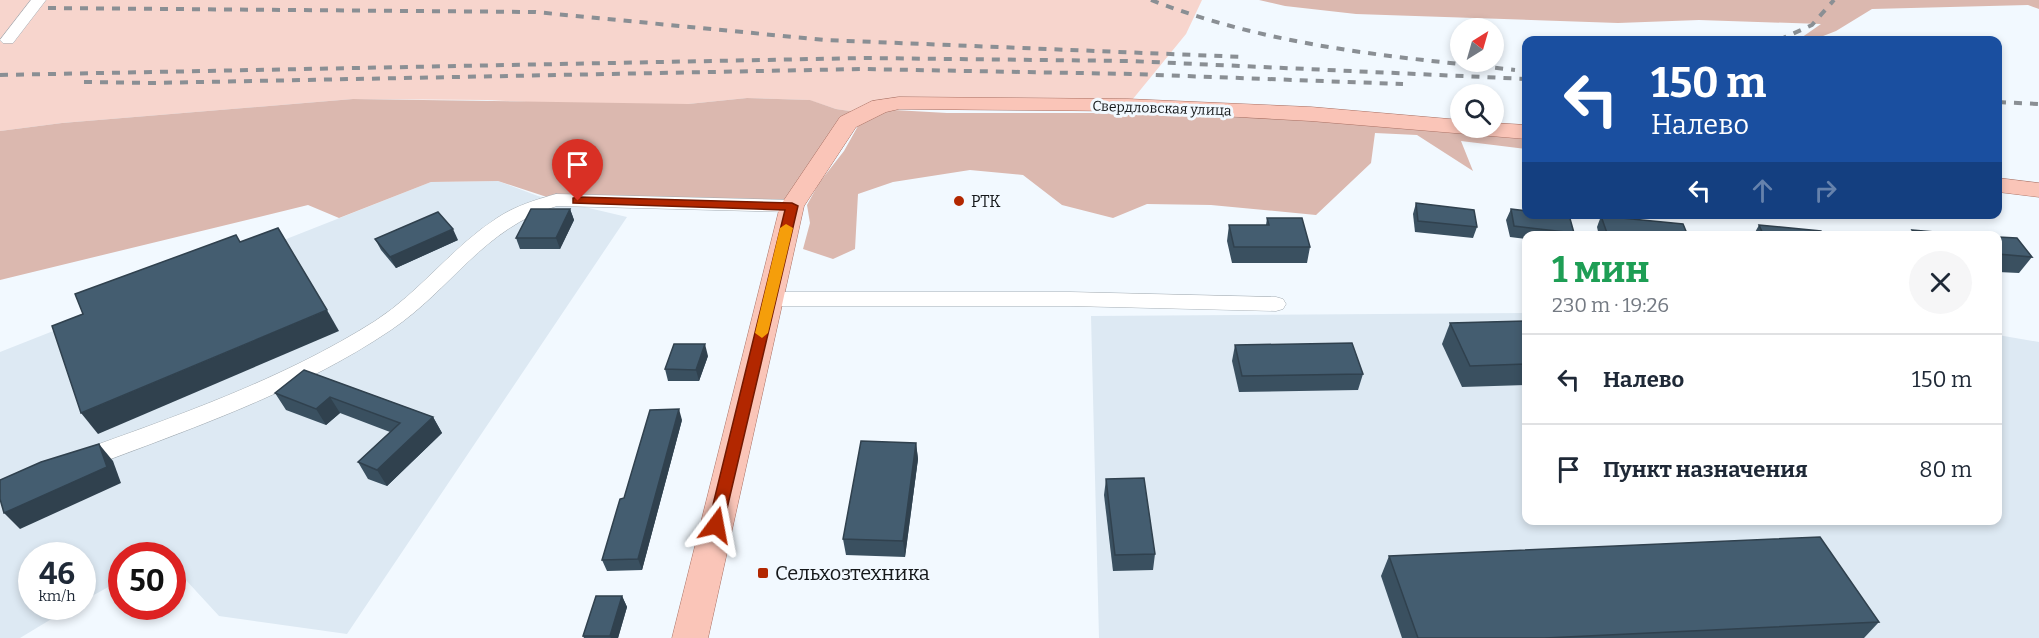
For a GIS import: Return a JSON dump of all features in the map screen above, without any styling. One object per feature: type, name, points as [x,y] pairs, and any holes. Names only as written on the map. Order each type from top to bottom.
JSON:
[{"type":"main road","name":"Свердловская улица","points":[[792,206],[848,122],[880,106],[899,103],[1128,105],[1311,114],[1450,126]]},
{"type":"main road","points":[[1504,130],[1522,132]]},
{"type":"main road","points":[[2002,185],[2039,190]]},
{"type":"main road","points":[[690,638],[792,206]]},
{"type":"lane","points":[[8,40],[40,1]]},
{"type":"lane","points":[[54,467],[177,425],[300,370],[384,326],[436,283],[478,239],[507,218],[532,205],[556,200],[792,206]]},
{"type":"lane","points":[[770,298],[1070,299],[1276,304]]},
{"type":"shaded area","points":[[0,0],[1202,0],[1186,34],[1128,105],[899,103],[863,113],[836,109],[809,100],[747,98],[688,104],[566,104],[487,100],[353,99],[62,123],[0,131]]},
{"type":"shaded area","points":[[1259,0],[2039,0],[2039,9],[2028,5],[1872,9],[1836,31],[1823,36],[1804,36],[1821,24],[1699,20],[1618,23],[1356,14],[1285,6]]},
{"type":"shaded area","points":[[747,98],[810,100],[836,109],[863,113],[792,206],[556,200],[498,181],[431,182],[339,218],[308,205],[0,280],[0,131],[62,123],[353,99],[688,104]]},
{"type":"shaded area","points":[[894,110],[947,113],[1092,113],[1301,119],[1450,130],[1450,138],[1504,138],[1504,134],[1522,136],[1522,148],[1461,141],[1473,171],[1417,135],[1375,133],[1371,163],[1316,215],[1211,205],[1147,204],[1113,218],[1062,205],[1023,175],[970,170],[893,182],[858,194],[855,249],[833,259],[803,249],[810,223],[807,205],[819,183],[844,151],[858,126],[873,115]]},
{"type":"shaded area","points":[[498,181],[538,196],[627,217],[347,634],[219,616],[186,580],[186,542],[108,542],[108,587],[96,594],[96,542],[18,542],[18,620],[50,620],[20,638],[0,638],[0,352],[431,182]]},
{"type":"shaded area","points":[[1522,313],[1522,525],[2002,525],[2002,336],[2039,342],[2039,638],[1099,638],[1091,316]]},
{"type":"building","points":[[1416,203],[1474,210],[1477,227],[1418,221]]},
{"type":"building","points":[[531,209],[570,209],[556,238],[516,238]]},
{"type":"building","points":[[1511,209],[1522,210],[1522,219],[1570,219],[1573,231],[1557,231],[1514,226]]},
{"type":"building","points":[[438,212],[453,229],[390,257],[375,239]]},
{"type":"building","points":[[1267,218],[1302,218],[1310,247],[1234,247],[1229,225],[1269,225]]},
{"type":"building","points":[[1602,219],[1632,219],[1683,224],[1686,231],[1606,231]]},
{"type":"building","points":[[1759,225],[1821,231],[1762,231]]},
{"type":"building","points":[[278,228],[327,310],[81,413],[52,326],[83,314],[75,294],[236,235],[240,242]]},
{"type":"building","points":[[2002,237],[2017,238],[2032,257],[2002,254]]},
{"type":"building","points":[[1522,321],[1522,364],[1470,366],[1450,323]]},
{"type":"building","points":[[1352,343],[1363,374],[1242,376],[1235,345]]},
{"type":"building","points":[[674,344],[705,344],[696,370],[665,369]]},
{"type":"building","points":[[304,370],[433,417],[377,470],[358,462],[400,423],[330,397],[316,409],[275,393]]},
{"type":"building","points":[[679,409],[638,559],[602,560],[620,499],[624,498],[650,410]]},
{"type":"building","points":[[861,441],[916,443],[903,541],[843,539]]},
{"type":"building","points":[[99,444],[107,467],[4,513],[0,499],[0,480],[41,462]]},
{"type":"building","points":[[1144,478],[1155,554],[1115,555],[1106,479]]},
{"type":"building","points":[[1820,537],[1879,622],[1545,638],[1418,638],[1389,556]]},
{"type":"building","points":[[596,596],[622,596],[610,636],[583,636]]},
{"type":"railway","points":[[1151,0],[1196,16],[1286,39],[1376,54],[1515,70]]},
{"type":"railway","points":[[1788,36],[1812,25],[1834,0]]},
{"type":"railway","points":[[48,8],[535,12],[825,40],[1244,57]]},
{"type":"railway","points":[[0,75],[864,58],[1130,61],[1522,79]]},
{"type":"railway","points":[[84,82],[151,83],[862,69],[1131,74],[1403,84]]},
{"type":"railway","points":[[2002,102],[2039,104]]},
{"type":"slow traffic","points":[[762,333],[786,228]]},
{"type":"place","name":"РТК","points":[[959,201]]},
{"type":"place","name":"Сельхозтехника","points":[[763,573]]},
{"type":"route","points":[[578,201],[792,206],[716,525]]}]
